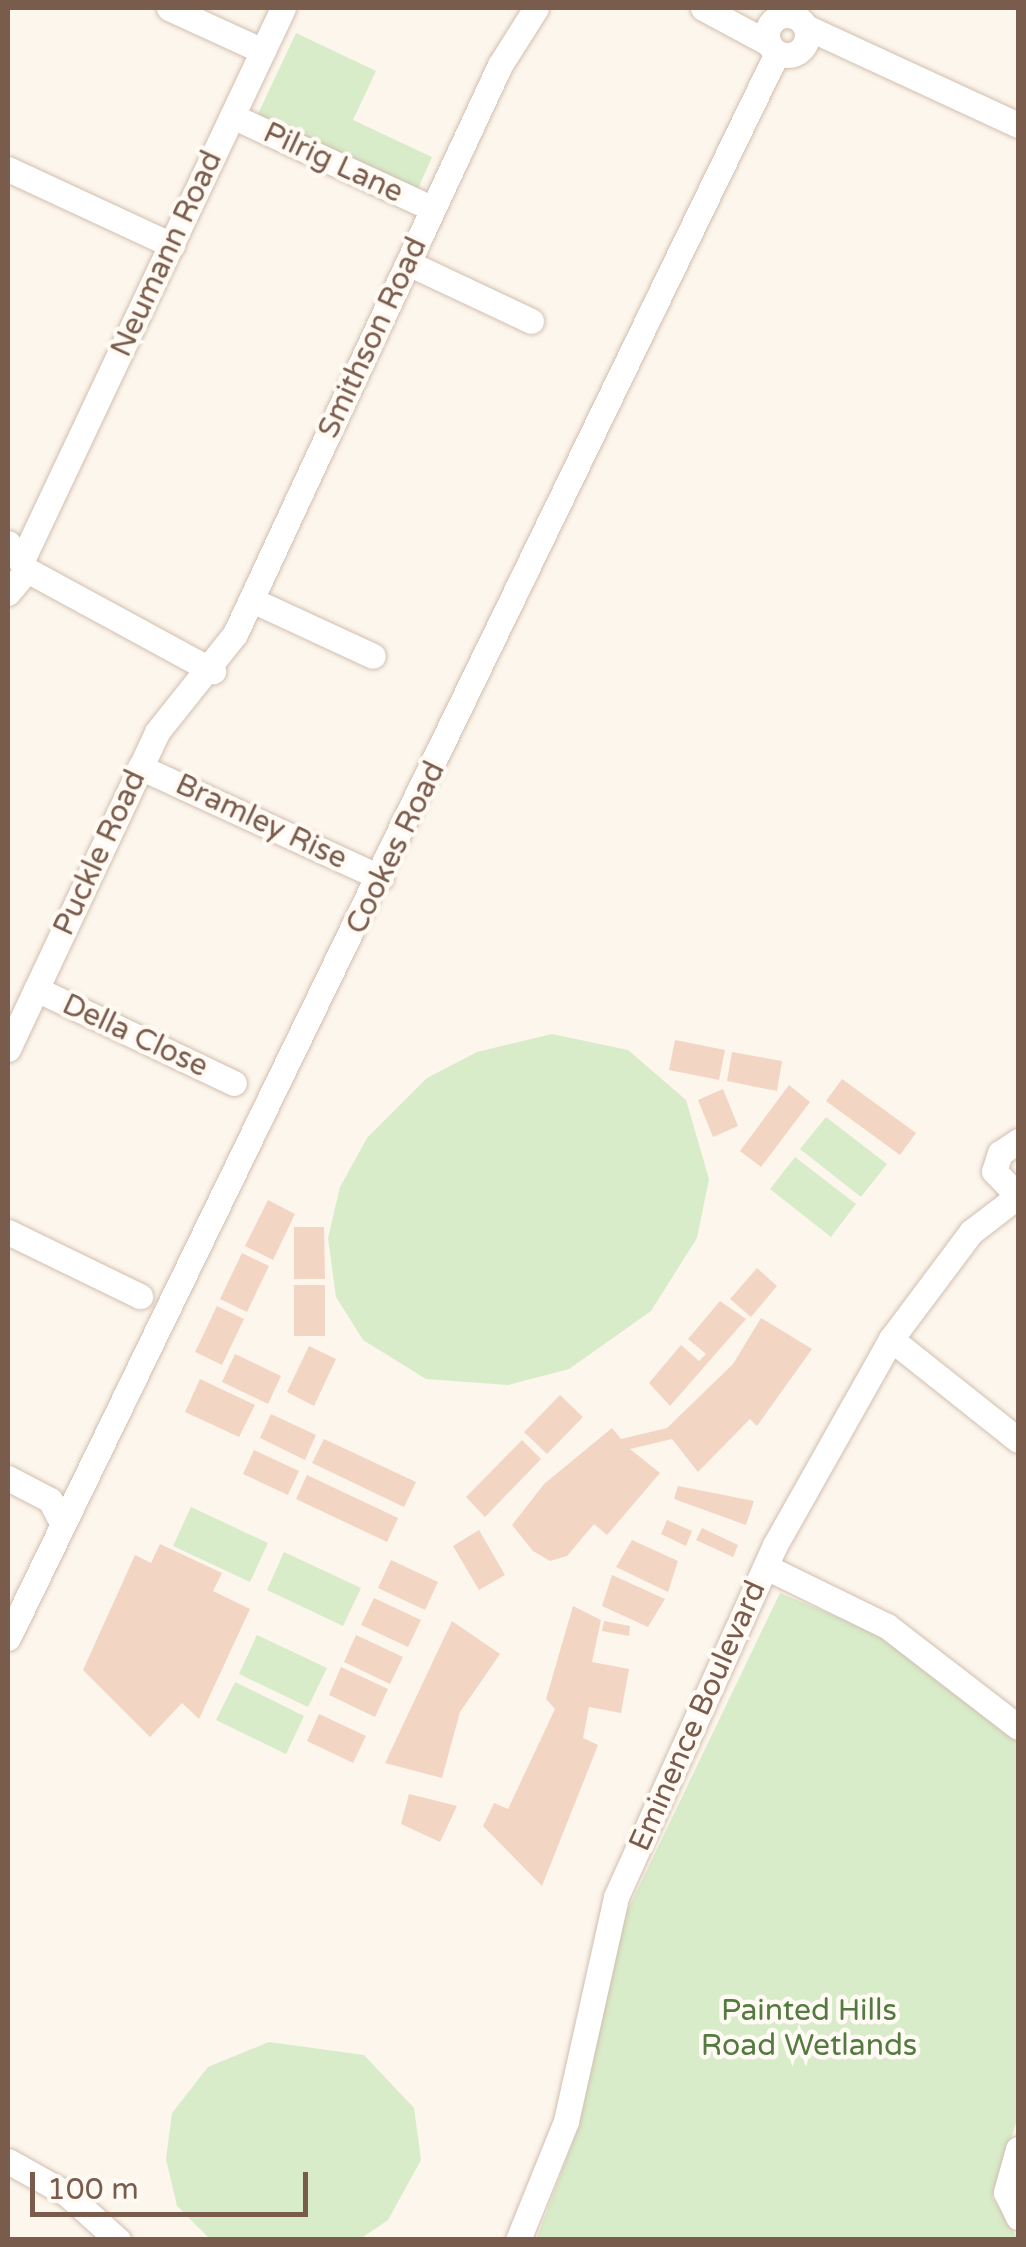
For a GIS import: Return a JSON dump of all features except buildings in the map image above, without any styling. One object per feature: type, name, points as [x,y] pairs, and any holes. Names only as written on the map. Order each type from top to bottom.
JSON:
[{"type":"street","points":[[169,8],[262,52]]},
{"type":"street","name":"Neumann Road","points":[[9,593],[17,552],[50,500],[283,8]]},
{"type":"street","name":"Smithson Road","points":[[213,671],[252,600],[433,209],[536,8]]},
{"type":"street","points":[[713,12],[789,27],[1018,125]]},
{"type":"street","name":"Cookes Road","points":[[8,1638],[59,1517],[171,1313],[789,27]]},
{"type":"street","name":"Pilrig Lane","points":[[232,116],[433,209]]},
{"type":"street","points":[[8,169],[172,245]]},
{"type":"street","points":[[408,263],[531,321]]},
{"type":"street","points":[[17,552],[68,600],[213,671]]},
{"type":"street","points":[[9,593],[68,600]]},
{"type":"street","points":[[252,600],[372,656]]},
{"type":"street","name":"Puckle Road","points":[[8,1050],[140,767],[168,717],[213,671]]},
{"type":"street","name":"Bramley Rise","points":[[140,767],[381,878]]},
{"type":"street","name":"Della Close","points":[[36,989],[234,1083]]},
{"type":"street","name":"Eminence Boulevard","points":[[518,2240],[566,2121],[609,1916],[766,1567],[891,1339],[970,1232],[995,1176],[1000,1152],[1018,1141]]},
{"type":"street","points":[[995,1176],[1018,1196]]},
{"type":"street","name":"Eminence Boulevard","points":[[970,1232],[1018,1196]]},
{"type":"street","points":[[8,1232],[140,1296]]},
{"type":"street","points":[[891,1339],[1018,1440]]},
{"type":"street","points":[[8,1478],[50,1500],[59,1517]]},
{"type":"street","points":[[766,1567],[887,1626],[1018,1727]]},
{"type":"street","points":[[1018,2149],[1006,2192],[1018,2217]]},
{"type":"street","points":[[8,2162],[67,2194],[118,2240]]},
{"type":"green space","points":[[296,33],[376,71],[353,120],[432,157],[417,191],[257,116]]},
{"type":"green space","points":[[552,1034],[628,1050],[686,1100],[709,1179],[697,1238],[651,1311],[569,1369],[508,1385],[426,1379],[363,1340],[336,1297],[328,1238],[340,1187],[367,1138],[427,1078],[477,1052]]},
{"type":"green space","points":[[826,1117],[887,1164],[861,1197],[800,1149]]},
{"type":"green space","points":[[795,1157],[856,1204],[831,1237],[770,1189]]},
{"type":"green space","points":[[191,1507],[268,1543],[250,1582],[173,1546]]},
{"type":"green space","points":[[284,1552],[361,1588],[343,1626],[267,1590]]},
{"type":"green space","name":"Painted Hills Road Wetlands","points":[[780,1593],[880,1635],[1018,1741],[1018,2117],[992,2197],[1018,2239],[536,2240],[579,2126],[623,1920]]},
{"type":"green space","points":[[257,1635],[327,1668],[308,1707],[239,1674]]},
{"type":"green space","points":[[235,1682],[304,1716],[286,1754],[216,1720]]},
{"type":"green space","points":[[269,2042],[364,2055],[414,2108],[421,2160],[388,2220],[360,2239],[210,2239],[177,2206],[166,2159],[172,2113],[208,2067]]}]
